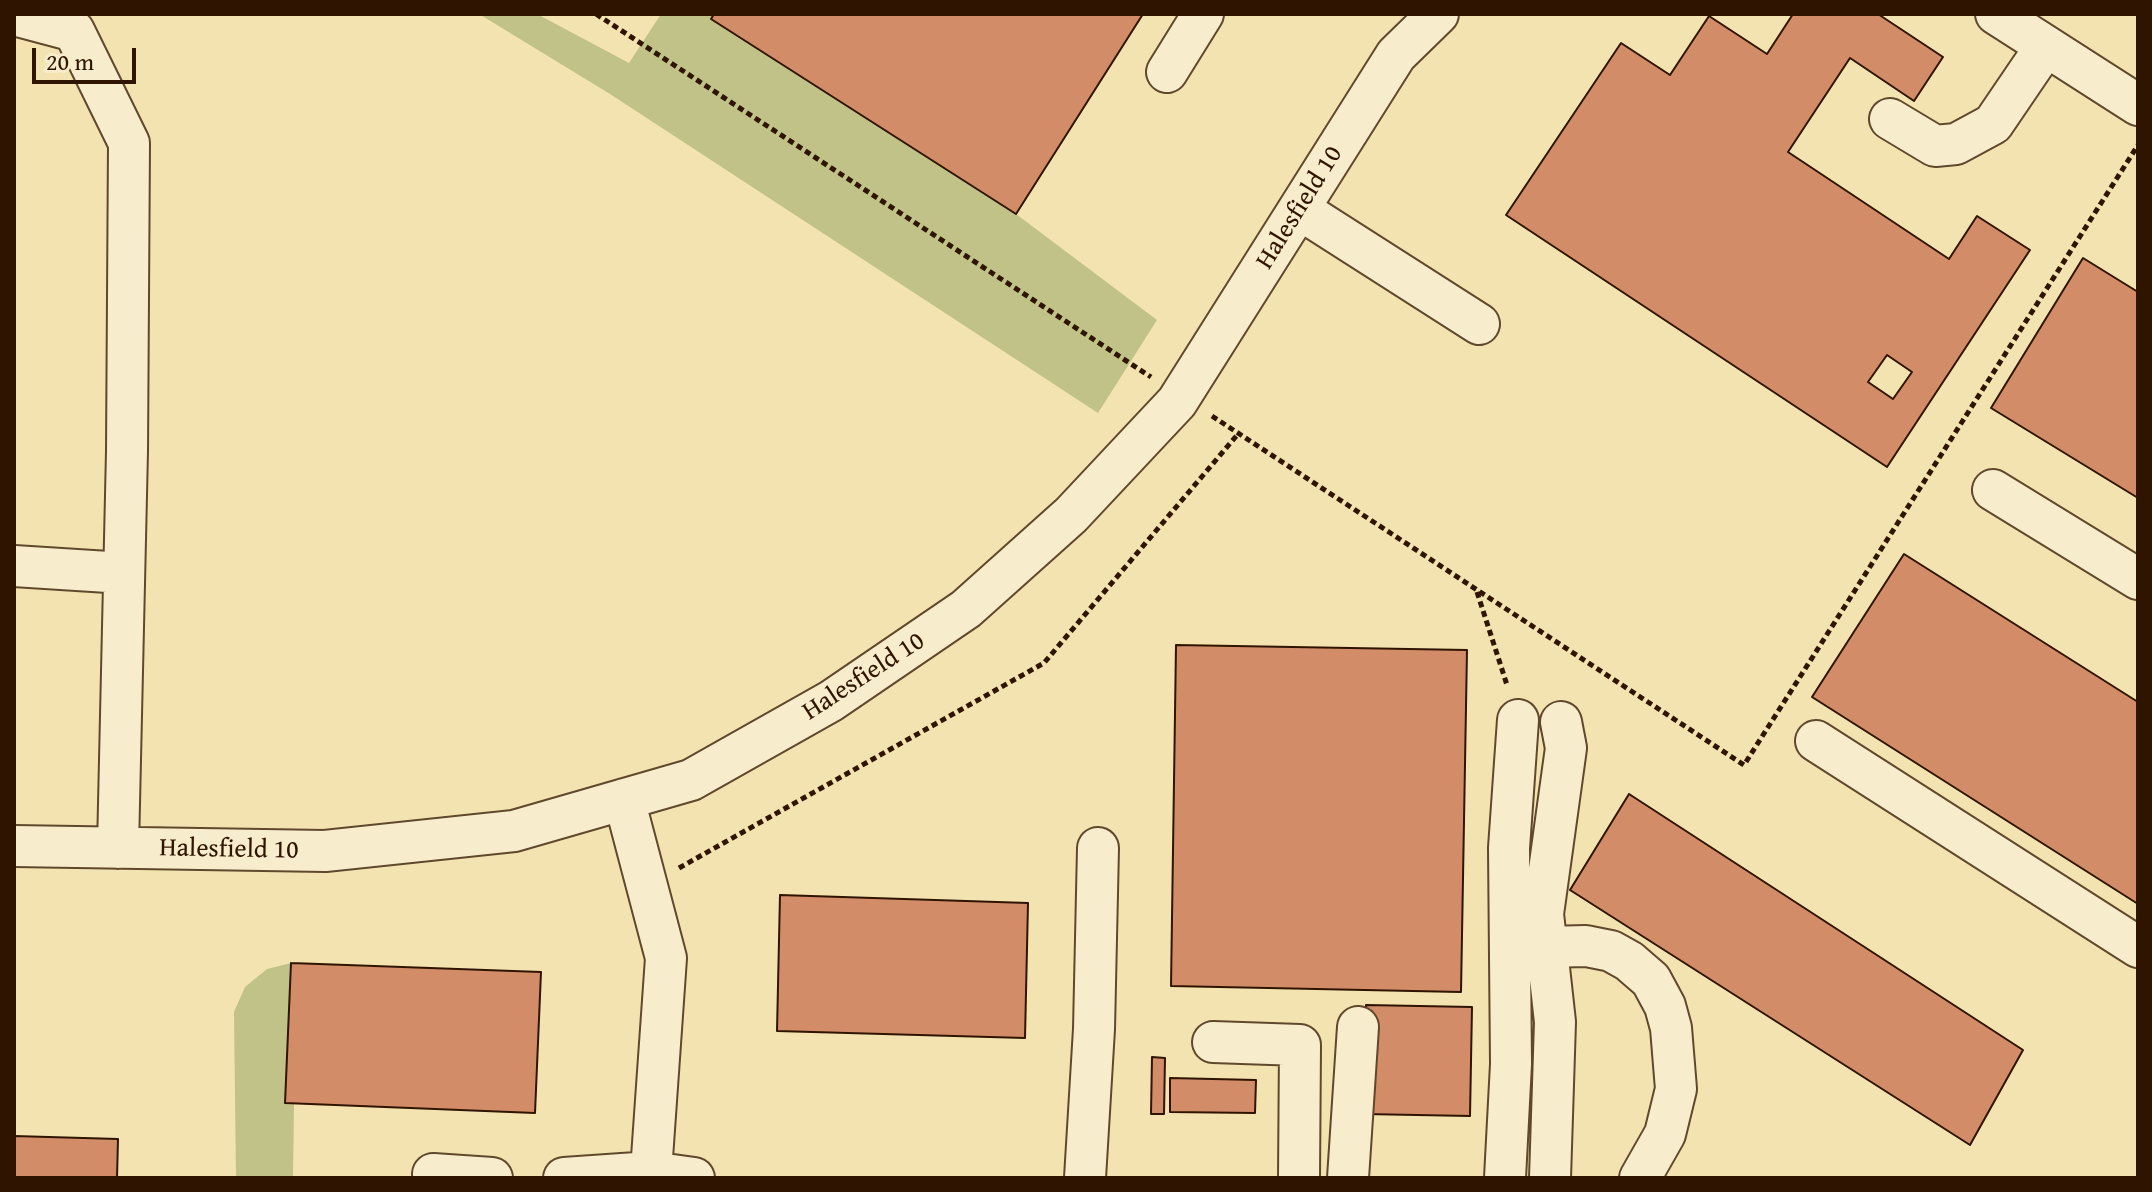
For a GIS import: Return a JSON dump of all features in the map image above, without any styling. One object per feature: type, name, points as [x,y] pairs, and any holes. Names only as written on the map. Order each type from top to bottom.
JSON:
[{"type":"street","points":[[1167,72],[1203,14]]},
{"type":"street","name":"Halesfield 10","points":[[14,846],[325,851],[514,831],[691,780],[831,701],[966,609],[1071,515],[1177,402],[1396,55],[1438,14]]},
{"type":"street","points":[[1996,14],[2138,105]]},
{"type":"street","points":[[14,15],[74,31],[129,143],[118,848]]},
{"type":"street","points":[[1890,119],[1935,146],[1956,144],[1993,124],[2046,46]]},
{"type":"street","points":[[1299,209],[1479,324]]},
{"type":"street","points":[[1993,490],[2138,579]]},
{"type":"street","points":[[14,566],[124,573]]},
{"type":"street","points":[[1505,1178],[1511,1064],[1509,848],[1518,720]]},
{"type":"street","points":[[1550,1178],[1555,1022],[1543,914],[1566,748],[1561,722]]},
{"type":"street","points":[[1816,741],[2138,947]]},
{"type":"street","points":[[624,799],[666,958],[651,1172]]},
{"type":"street","points":[[1085,1178],[1094,1029],[1098,848]]},
{"type":"street","points":[[1546,947],[1586,946],[1611,951],[1629,961],[1651,980],[1665,1006],[1671,1028],[1676,1089],[1665,1134],[1640,1178]]},
{"type":"street","points":[[1348,1178],[1358,1027]]},
{"type":"street","points":[[1213,1042],[1300,1045],[1299,1178]]},
{"type":"street","points":[[564,1178],[651,1172],[694,1178]]},
{"type":"street","points":[[433,1174],[489,1178]]},
{"type":"path","points":[[596,14],[1154,379]]},
{"type":"path","points":[[1207,414],[1744,765],[2138,145]]},
{"type":"path","points":[[647,886],[1044,663],[1238,434]]},
{"type":"path","points":[[1477,590],[1518,720]]},
{"type":"green space","points":[[479,14],[537,14],[629,63],[661,14],[714,14],[1016,214],[1157,320],[1098,413],[610,94]]},
{"type":"green space","points":[[291,963],[285,1103],[294,1103],[293,1178],[236,1178],[234,1012],[245,987],[267,969]]},
{"type":"building","points":[[714,14],[1143,14],[1016,214],[711,19]]},
{"type":"building","points":[[1793,14],[1878,14],[1943,57],[1914,101],[1850,58],[1788,152],[1949,259],[1977,216],[2030,250],[1887,467],[1506,215],[1621,43],[1670,75],[1709,16],[1767,54]],"holes":[[[1887,355],[1912,372],[1893,399],[1868,382]]]},
{"type":"building","points":[[2083,258],[2138,292],[2138,498],[1991,408]]},
{"type":"building","points":[[1904,554],[2138,702],[2138,904],[1812,697]]},
{"type":"building","points":[[1176,645],[1467,650],[1461,992],[1171,986]]},
{"type":"building","points":[[1629,794],[2023,1050],[1970,1145],[1570,890]]},
{"type":"building","points":[[780,895],[1028,903],[1025,1038],[777,1031]]},
{"type":"building","points":[[291,963],[541,972],[535,1113],[285,1103]]},
{"type":"building","points":[[1366,1005],[1472,1007],[1470,1116],[1364,1114]]},
{"type":"building","points":[[1152,1057],[1165,1058],[1164,1114],[1151,1114]]},
{"type":"building","points":[[1170,1078],[1256,1080],[1255,1113],[1170,1112]]},
{"type":"building","points":[[14,1136],[118,1139],[117,1178],[14,1178]]}]
